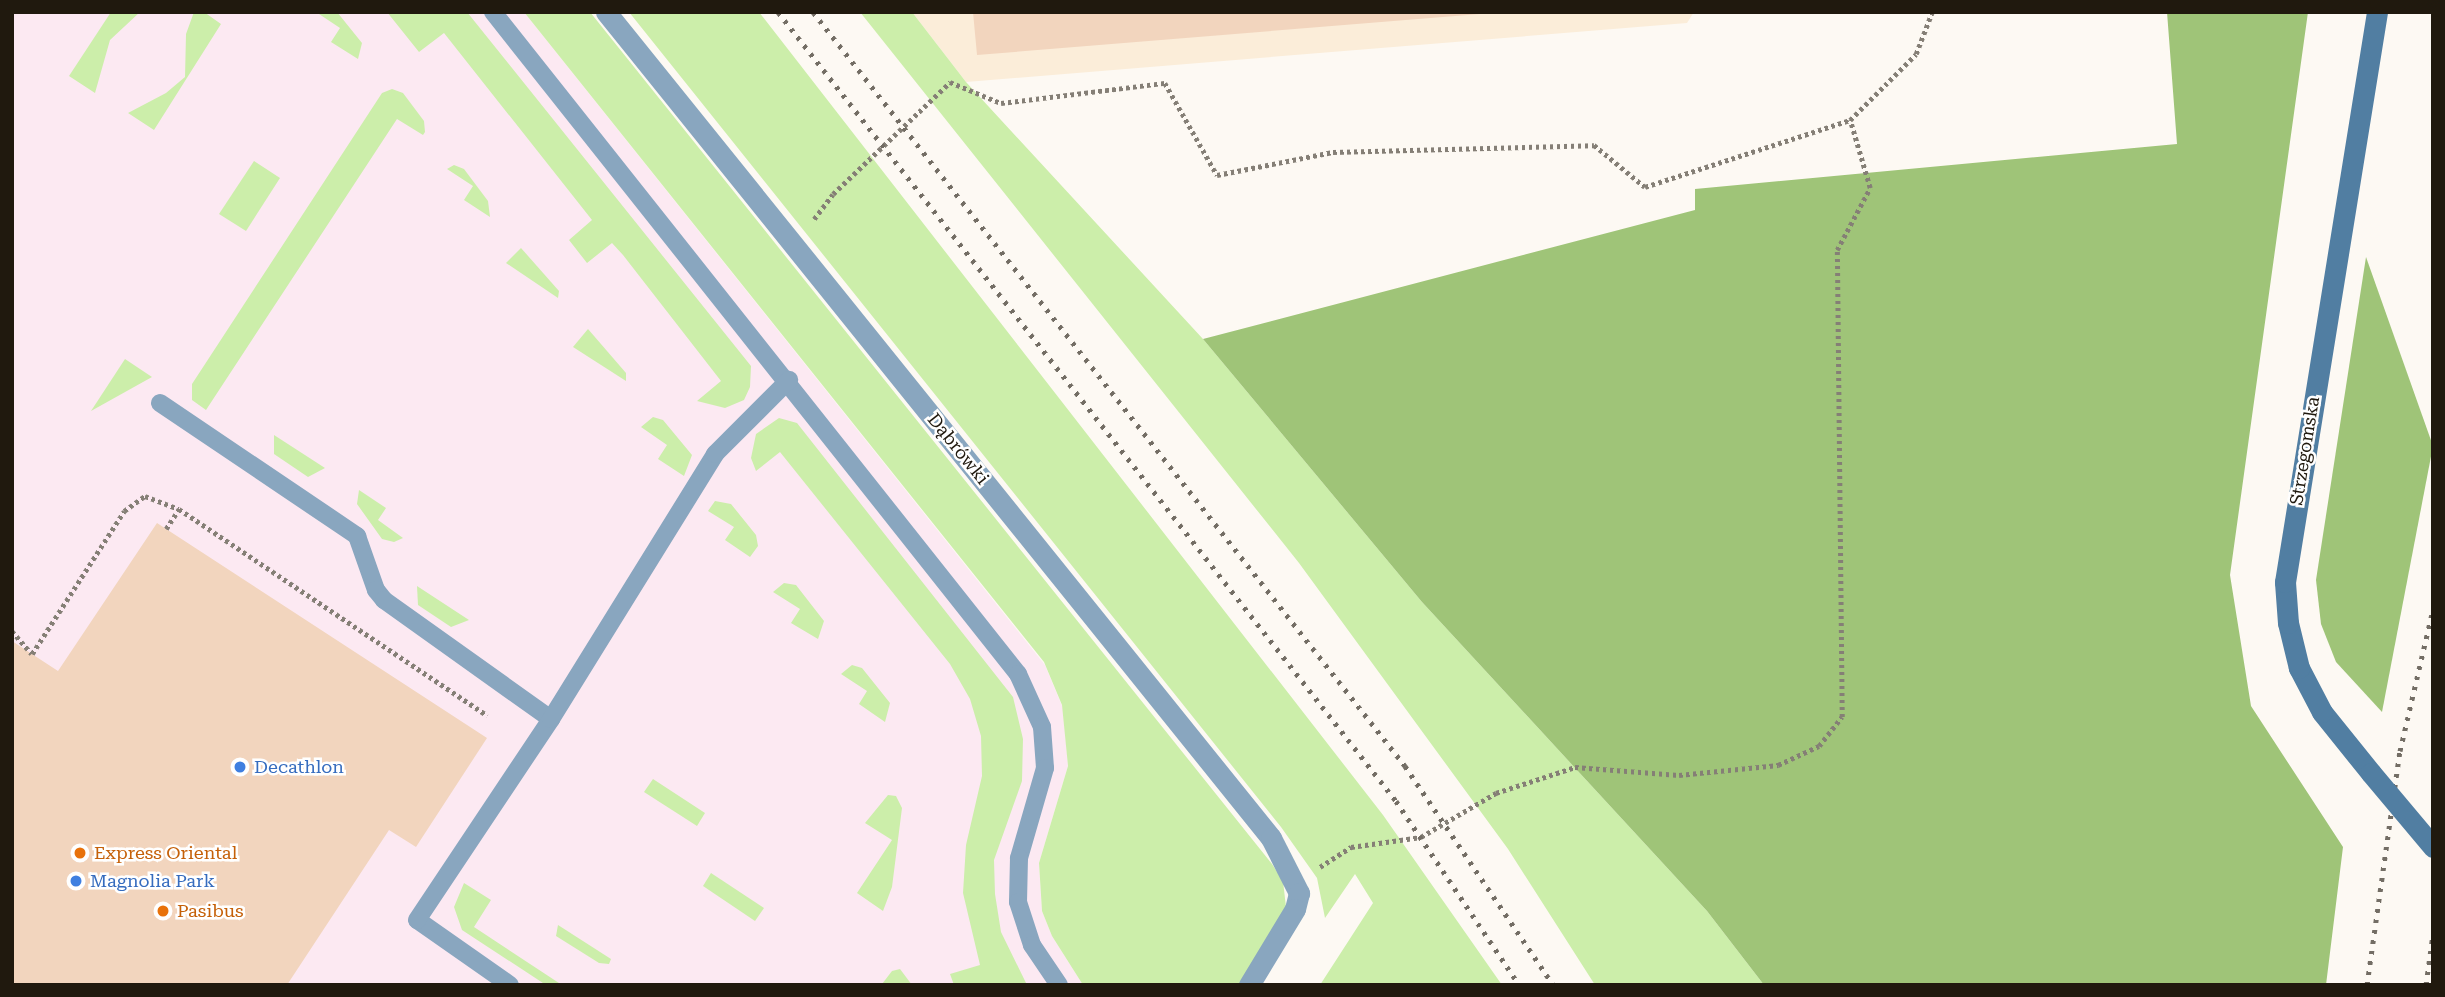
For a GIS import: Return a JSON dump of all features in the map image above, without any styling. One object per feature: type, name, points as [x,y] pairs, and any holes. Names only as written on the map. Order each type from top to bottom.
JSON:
[{"type":"main road","name":"Strzegomska","points":[[2377,12],[2285,582],[2288,623],[2299,668],[2322,712],[2433,847]]},
{"type":"street","name":"Dąbrówki","points":[[606,12],[1270,838],[1299,893],[1295,909],[1249,985]]},
{"type":"lane","points":[[493,12],[1000,648],[1035,708],[1042,727],[1045,768],[1019,858],[1018,902],[1031,945],[1059,985]]},
{"type":"lane","points":[[510,985],[417,920],[551,719],[715,454],[789,380]]},
{"type":"lane","points":[[160,403],[357,536],[376,590],[384,600],[551,719]]},
{"type":"path","points":[[794,246],[833,194],[950,82],[1001,103],[1165,83],[1217,175],[1333,152],[1594,145],[1645,187],[1850,120],[1916,54],[1932,12]]},
{"type":"path","points":[[1351,848],[1421,837],[1496,793],[1575,767],[1679,775],[1778,765],[1819,746],[1842,717],[1837,250],[1870,188],[1850,120]]},
{"type":"path","points":[[12,631],[32,654],[124,512],[145,496],[179,509],[533,746]]},
{"type":"path","points":[[166,529],[179,509]]},
{"type":"shaded area","points":[[12,12],[524,12],[1045,665],[1063,708],[1068,766],[1039,863],[1042,911],[1052,936],[1083,985],[12,985]]},
{"type":"shaded area","points":[[912,12],[1694,12],[1687,23],[966,82]]},
{"type":"green space","points":[[111,12],[140,12],[110,40],[95,93],[69,76]]},
{"type":"green space","points":[[194,12],[204,12],[221,24],[154,130],[128,113],[166,93],[185,77],[186,34]]},
{"type":"green space","points":[[316,12],[337,12],[362,43],[358,59],[331,42],[340,28]]},
{"type":"green space","points":[[387,12],[467,12],[751,366],[750,387],[744,400],[725,408],[697,401],[721,381],[623,255],[612,243],[587,263],[569,240],[592,220],[444,33],[419,52]]},
{"type":"green space","points":[[524,12],[590,12],[1272,864],[1283,881],[1286,907],[1239,985],[1083,985],[1052,936],[1042,911],[1039,863],[1068,766],[1062,705],[1044,662]]},
{"type":"green space","points":[[629,12],[759,12],[1383,815],[1502,985],[1320,985],[1373,903],[1355,874],[1325,918],[1317,878],[1281,827]]},
{"type":"green space","points":[[860,12],[912,12],[966,82],[1203,339],[1422,602],[1707,911],[1764,985],[1595,985],[1508,849],[1299,563]]},
{"type":"green space","points":[[2167,12],[2308,12],[2230,575],[2251,706],[2343,847],[2326,985],[1764,985],[1707,911],[1422,602],[1203,339],[1695,210],[1695,189],[2177,144]]},
{"type":"green space","points":[[392,89],[403,93],[424,121],[425,132],[423,135],[397,119],[206,410],[192,400],[192,384],[382,93]]},
{"type":"green space","points":[[254,161],[280,178],[246,231],[219,214]]},
{"type":"green space","points":[[454,165],[464,169],[488,201],[490,217],[464,200],[473,186],[447,169]]},
{"type":"green space","points":[[521,248],[559,291],[558,298],[506,263]]},
{"type":"green space","points":[[2366,257],[2433,446],[2382,712],[2336,662],[2321,624],[2316,580]]},
{"type":"green space","points":[[588,329],[626,373],[626,381],[573,347]]},
{"type":"green space","points":[[125,359],[152,377],[91,411]]},
{"type":"green space","points":[[653,417],[663,420],[692,455],[684,476],[658,459],[667,445],[641,427]]},
{"type":"green space","points":[[779,418],[797,423],[1013,697],[1023,739],[1022,781],[994,860],[995,894],[1001,932],[1027,985],[954,985],[950,974],[980,965],[963,893],[966,845],[982,776],[981,736],[970,699],[950,664],[780,452],[756,471],[751,458],[756,434]]},
{"type":"green space","points":[[274,435],[325,468],[308,477],[274,454]]},
{"type":"green space","points":[[359,490],[386,508],[378,520],[403,538],[394,542],[382,539],[357,504]]},
{"type":"green space","points":[[715,501],[731,504],[756,535],[758,546],[750,557],[725,540],[734,527],[708,511]]},
{"type":"green space","points":[[784,583],[796,585],[824,621],[818,639],[791,623],[800,609],[773,592]]},
{"type":"green space","points":[[417,586],[469,620],[451,627],[418,605]]},
{"type":"green space","points":[[852,665],[862,668],[890,703],[885,722],[859,704],[867,691],[841,674]]},
{"type":"green space","points":[[653,779],[705,813],[697,826],[644,792]]},
{"type":"green space","points":[[888,795],[896,796],[902,808],[892,887],[883,911],[857,893],[892,840],[865,823]]},
{"type":"green space","points":[[711,873],[764,908],[755,921],[703,886]]},
{"type":"green space","points":[[464,883],[491,900],[474,927],[562,985],[546,985],[462,930],[454,907]]},
{"type":"green space","points":[[558,925],[611,959],[609,964],[599,963],[556,936]]},
{"type":"green space","points":[[900,969],[912,985],[882,984],[892,971]]},
{"type":"building","points":[[973,12],[1480,12],[1480,14],[977,55]]},
{"type":"building","name":"Decathlon","points":[[157,523],[487,738],[416,847],[389,830],[287,985],[12,985],[12,641],[58,671]]},
{"type":"railway","points":[[778,12],[1396,801],[1519,985]]},
{"type":"railway","points":[[813,12],[1405,766],[1553,985]]},
{"type":"railway","points":[[2367,985],[2400,751],[2433,609]]},
{"type":"railway","points":[[2426,985],[2433,934]]},
{"type":"place","name":"Decathlon","points":[[240,767]]},
{"type":"place","name":"Express Oriental","points":[[80,853]]},
{"type":"place","name":"Magnolia Park","points":[[76,881]]},
{"type":"place","name":"Pasibus","points":[[163,911]]}]
